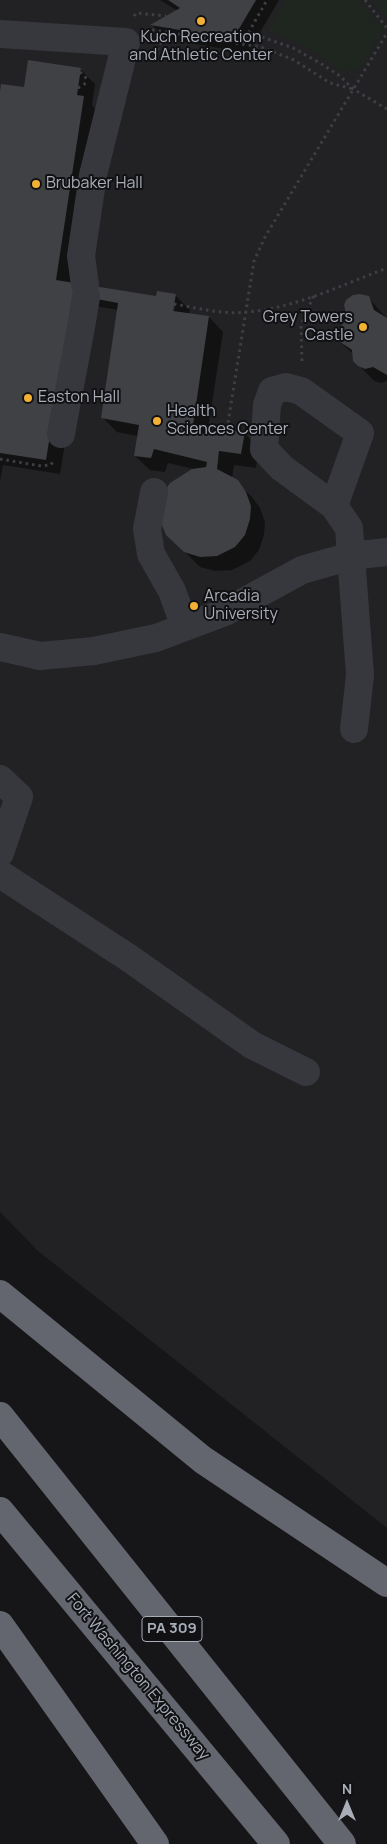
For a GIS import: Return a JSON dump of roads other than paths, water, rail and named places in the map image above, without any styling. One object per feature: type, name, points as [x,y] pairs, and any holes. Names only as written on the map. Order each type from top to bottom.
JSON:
[{"type":"highway","points":[[0,1294],[203,1460],[387,1583]]},
{"type":"highway","name":"PA 309","points":[[0,1416],[342,1844]]},
{"type":"highway","name":"Fort Washington Expressway","points":[[0,1511],[276,1844]]},
{"type":"highway","points":[[0,1624],[154,1844]]},
{"type":"lane","points":[[0,34],[126,42],[92,184],[81,256],[86,291],[79,348],[71,372],[61,434]]},
{"type":"lane","points":[[154,492],[147,529],[152,554],[172,591],[185,627]]},
{"type":"lane","points":[[334,506],[348,528],[351,556],[360,675],[354,729]]},
{"type":"lane","points":[[0,647],[40,656],[94,651],[156,638],[225,612],[302,570],[351,556],[387,552]]},
{"type":"lane","points":[[0,779],[19,797],[0,853]]},
{"type":"lane","points":[[0,874],[129,958],[252,1045],[306,1072]]},
{"type":"place","name":"Kuch Recreation and Athletic Center","points":[[201,21]]},
{"type":"place","name":"Brubaker Hall","points":[[36,184]]},
{"type":"place","name":"Grey Towers Castle","points":[[363,327]]},
{"type":"place","name":"Easton Hall","points":[[28,398]]},
{"type":"place","name":"Health Sciences Center","points":[[157,421]]},
{"type":"place","name":"Arcadia University","points":[[194,606]]}]
